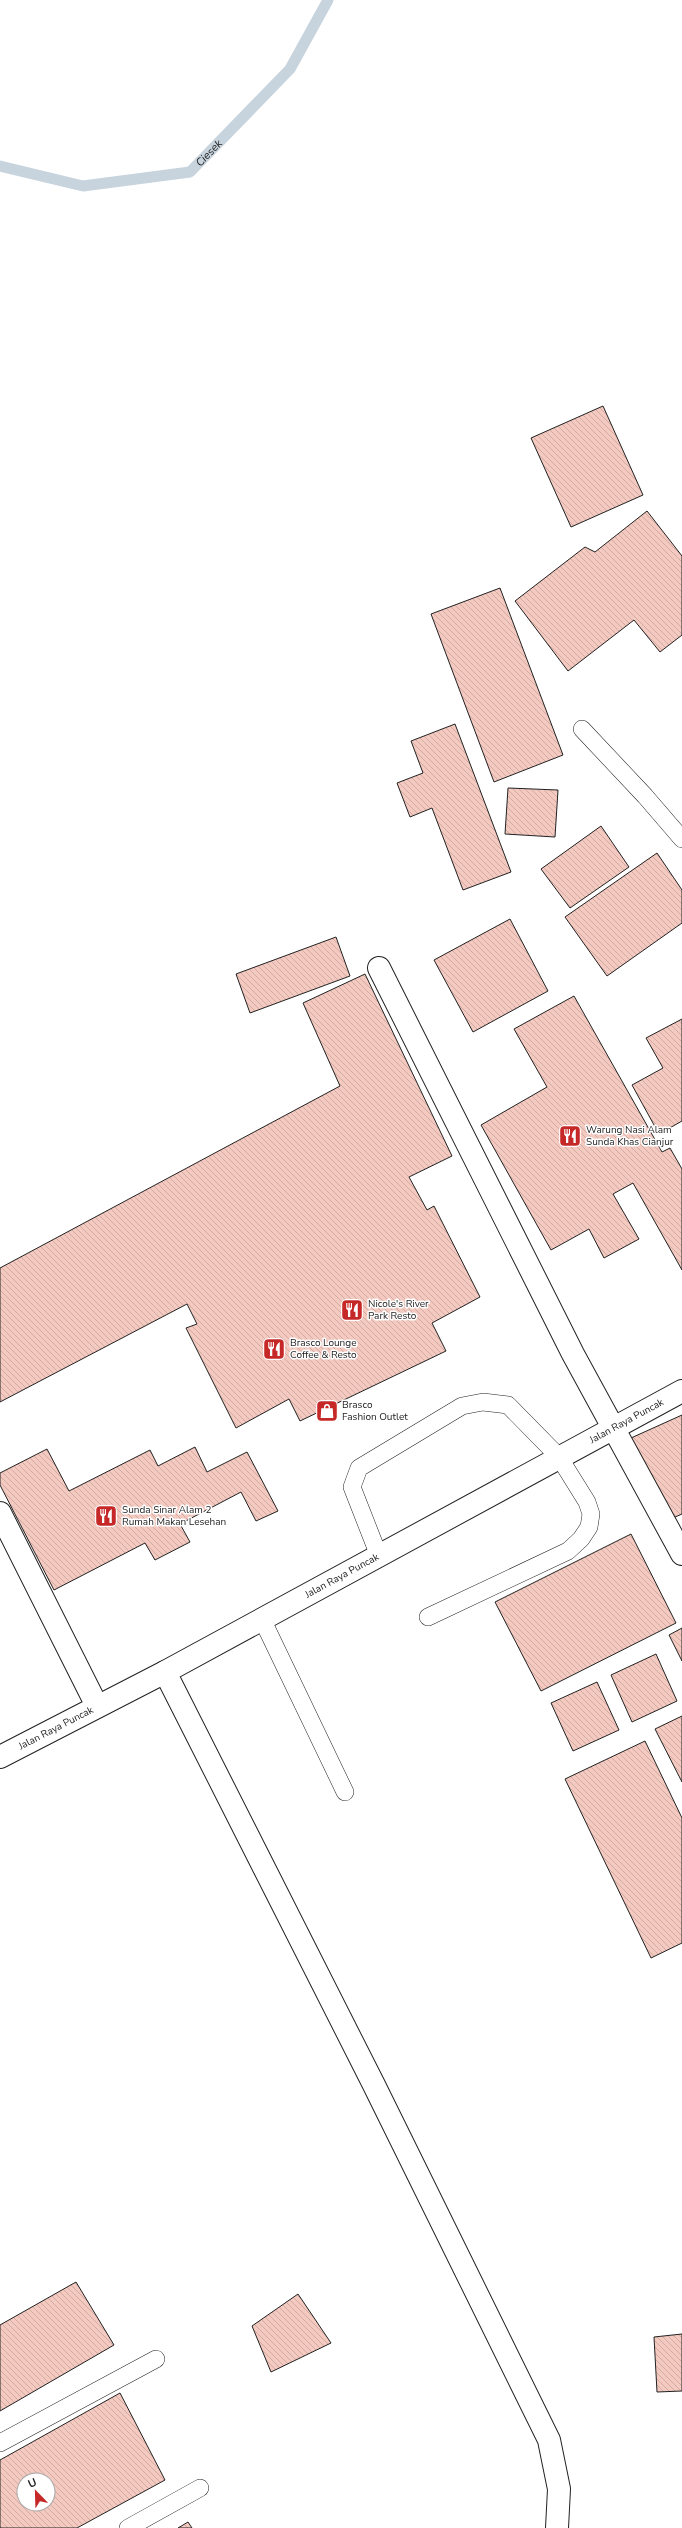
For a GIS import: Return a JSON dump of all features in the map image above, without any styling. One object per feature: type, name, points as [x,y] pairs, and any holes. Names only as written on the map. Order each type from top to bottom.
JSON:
[{"type":"main road","points":[[379,968],[573,1354],[682,1554]]},
{"type":"main road","name":"Jalan Raya Puncak","points":[[0,1757],[96,1706],[165,1672],[682,1391]]},
{"type":"main road","points":[[0,1513],[96,1706]]},
{"type":"main road","points":[[165,1672],[374,2085],[549,2440],[559,2489],[557,2528]]},
{"type":"lane","points":[[582,729],[645,796],[682,839]]},
{"type":"lane","points":[[379,1556],[352,1487],[359,1468],[462,1406],[483,1402],[508,1405],[559,1457],[588,1502],[591,1514],[589,1527],[581,1539],[568,1551],[428,1618]]},
{"type":"lane","points":[[262,1619],[345,1792]]},
{"type":"lane","points":[[0,2443],[156,2359]]},
{"type":"lane","points":[[128,2528],[200,2488]]},
{"type":"building","points":[[603,406],[643,495],[571,527],[531,438]]},
{"type":"building","points":[[647,511],[682,556],[682,635],[660,652],[634,620],[568,671],[515,601],[585,547],[595,552]]},
{"type":"building","points":[[500,588],[563,755],[494,782],[431,614]]},
{"type":"building","points":[[455,724],[511,872],[463,890],[432,808],[410,817],[397,783],[423,773],[411,741]]},
{"type":"building","points":[[508,788],[558,790],[555,837],[505,834]]},
{"type":"building","points":[[601,826],[629,867],[570,908],[541,869]]},
{"type":"building","points":[[657,853],[682,890],[682,923],[607,976],[565,917]]},
{"type":"building","points":[[510,919],[548,991],[473,1032],[434,960]]},
{"type":"building","points":[[336,937],[350,976],[250,1013],[236,974]]},
{"type":"building","points":[[365,974],[452,1156],[409,1177],[427,1210],[434,1206],[480,1297],[432,1323],[446,1351],[300,1421],[289,1399],[236,1428],[186,1328],[197,1324],[187,1304],[0,1402],[0,1268],[340,1086],[303,1003]]},
{"type":"building","name":"Warung Nasi Alam Sunda Khas Cianjur","points":[[574,996],[662,1152],[670,1148],[682,1169],[682,1270],[633,1183],[613,1194],[639,1239],[604,1258],[589,1229],[551,1250],[481,1125],[547,1087],[514,1029]]},
{"type":"building","points":[[682,1019],[682,1121],[659,1134],[632,1085],[663,1068],[646,1038]]},
{"type":"building","points":[[682,1415],[682,1514],[668,1520],[631,1438]]},
{"type":"building","name":"Sunda Sinar Alam 2 Rumah Makan Lesehan","points":[[195,1447],[207,1472],[247,1452],[278,1511],[256,1521],[241,1492],[180,1524],[190,1542],[155,1560],[145,1543],[54,1590],[0,1485],[0,1473],[47,1449],[69,1491],[150,1450],[158,1466]]},
{"type":"building","points":[[631,1534],[676,1623],[541,1691],[495,1602]]},
{"type":"building","points":[[682,1628],[682,1661],[669,1635]]},
{"type":"building","points":[[656,1654],[677,1701],[632,1722],[611,1675]]},
{"type":"building","points":[[597,1682],[619,1730],[573,1751],[551,1703]]},
{"type":"building","points":[[682,1716],[682,1782],[655,1729]]},
{"type":"building","points":[[645,1741],[682,1818],[682,1943],[651,1958],[565,1779]]},
{"type":"building","points":[[76,2282],[114,2345],[0,2411],[0,2325]]},
{"type":"building","points":[[298,2294],[331,2343],[271,2372],[252,2326]]},
{"type":"building","points":[[682,2334],[682,2391],[657,2392],[654,2337]]},
{"type":"building","points":[[120,2393],[165,2480],[77,2528],[0,2528],[0,2460]]},
{"type":"building","points":[[188,2522],[192,2528],[178,2528]]},
{"type":"waterway","name":"Ciesek","points":[[0,166],[83,186],[190,172],[290,69],[328,0]]},
{"type":"place","name":"Warung Nasi Alam Sunda Khas Cianjur","points":[[570,1136]]},
{"type":"place","name":"Nicole's River Park Resto","points":[[352,1310]]},
{"type":"place","name":"Brasco Lounge Coffee & Resto","points":[[274,1349]]},
{"type":"place","name":"Brasco Fashion Outlet","points":[[327,1411]]},
{"type":"place","name":"Sunda Sinar Alam 2 Rumah Makan Lesehan","points":[[106,1516]]}]
